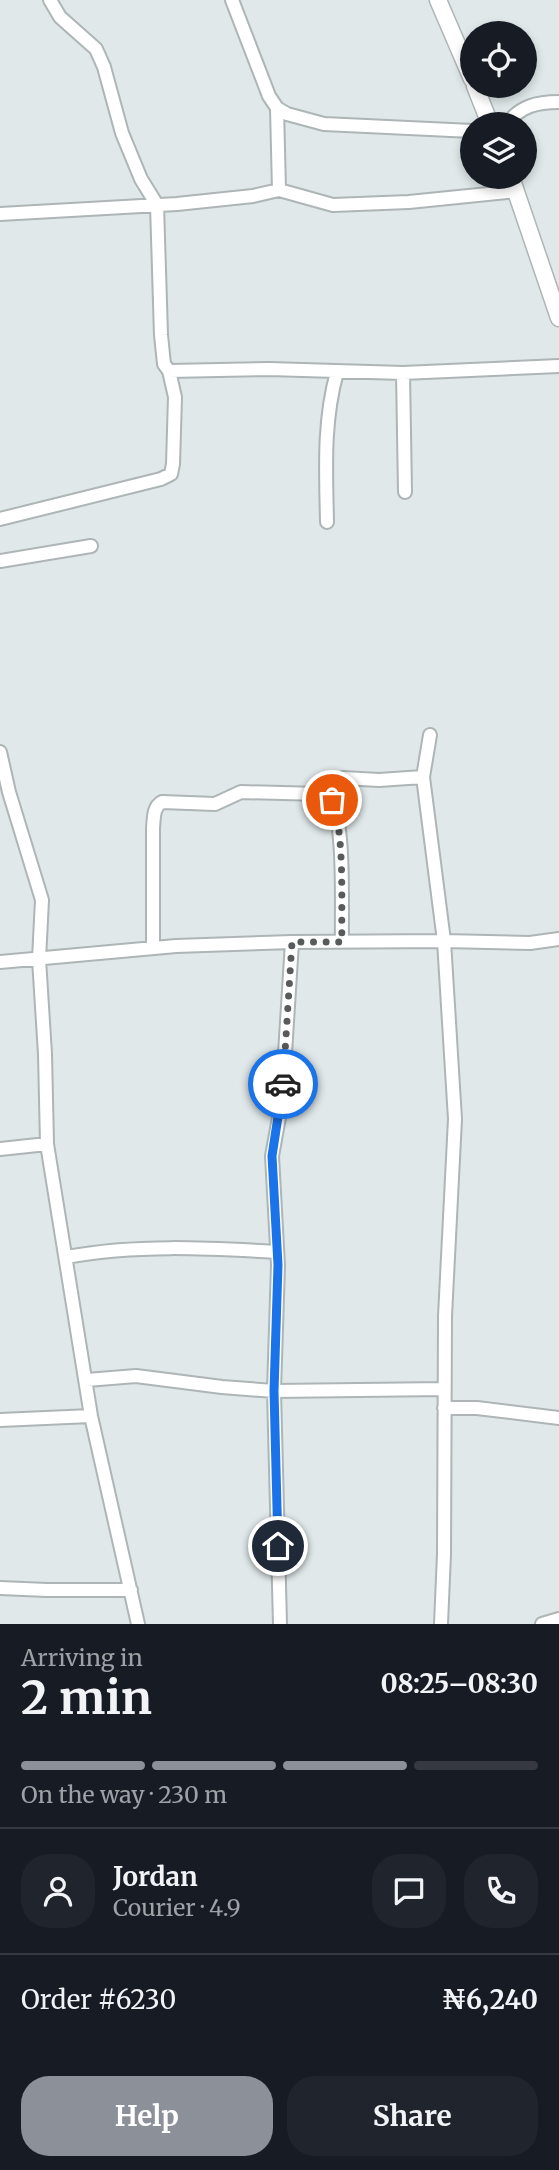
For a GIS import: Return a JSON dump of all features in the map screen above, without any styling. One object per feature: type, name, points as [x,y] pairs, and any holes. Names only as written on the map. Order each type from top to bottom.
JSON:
[{"type":"street","points":[[0,519],[113,492],[171,474],[173,464],[175,397],[169,371],[164,364],[161,335],[157,205],[141,179],[122,133],[104,67],[96,49],[60,17],[50,0]]},
{"type":"street","points":[[232,0],[269,96],[277,108],[287,114],[324,124],[460,130]]},
{"type":"street","points":[[438,0],[460,51]]},
{"type":"street","points":[[518,112],[538,103],[559,103]]},
{"type":"street","points":[[277,108],[279,190]]},
{"type":"street","points":[[0,214],[157,205],[254,196],[279,190],[333,205],[409,202],[485,189]]},
{"type":"street","points":[[516,189],[559,318]]},
{"type":"street","points":[[169,371],[269,369],[403,373],[559,366]]},
{"type":"street","points":[[327,522],[325,445],[331,392],[337,372]]},
{"type":"street","points":[[403,373],[405,492]]},
{"type":"street","points":[[0,561],[91,546]]},
{"type":"street","points":[[430,735],[423,777],[444,941],[455,1119],[454,1167],[447,1237],[441,1624]]},
{"type":"street","points":[[0,752],[9,792],[42,900],[39,959],[47,1144],[91,1416],[138,1624]]},
{"type":"street","points":[[328,796],[337,780],[343,778],[387,780],[423,777]]},
{"type":"street","points":[[153,948],[153,828],[154,812],[158,804],[215,804],[241,793],[281,792],[328,796]]},
{"type":"street","points":[[328,796],[337,811],[342,942]]},
{"type":"street","points":[[0,962],[153,948],[292,942],[519,943],[559,939]]},
{"type":"street","points":[[280,1624],[274,1391],[277,1252],[272,1156],[282,1101],[292,942]]},
{"type":"street","points":[[0,1149],[47,1144]]},
{"type":"street","points":[[66,1257],[129,1248],[277,1252]]},
{"type":"street","points":[[87,1380],[136,1376],[274,1391],[444,1389]]},
{"type":"street","points":[[444,1408],[477,1408],[559,1418]]},
{"type":"street","points":[[0,1420],[91,1416]]},
{"type":"street","points":[[0,1588],[131,1590]]},
{"type":"street","points":[[542,1624],[559,1619]]},
{"type":"way so far","points":[[283,1084],[292,942],[342,942],[337,811],[332,800]]},
{"type":"route","points":[[278,1546],[274,1391],[278,1265],[272,1156],[283,1084]]}]
